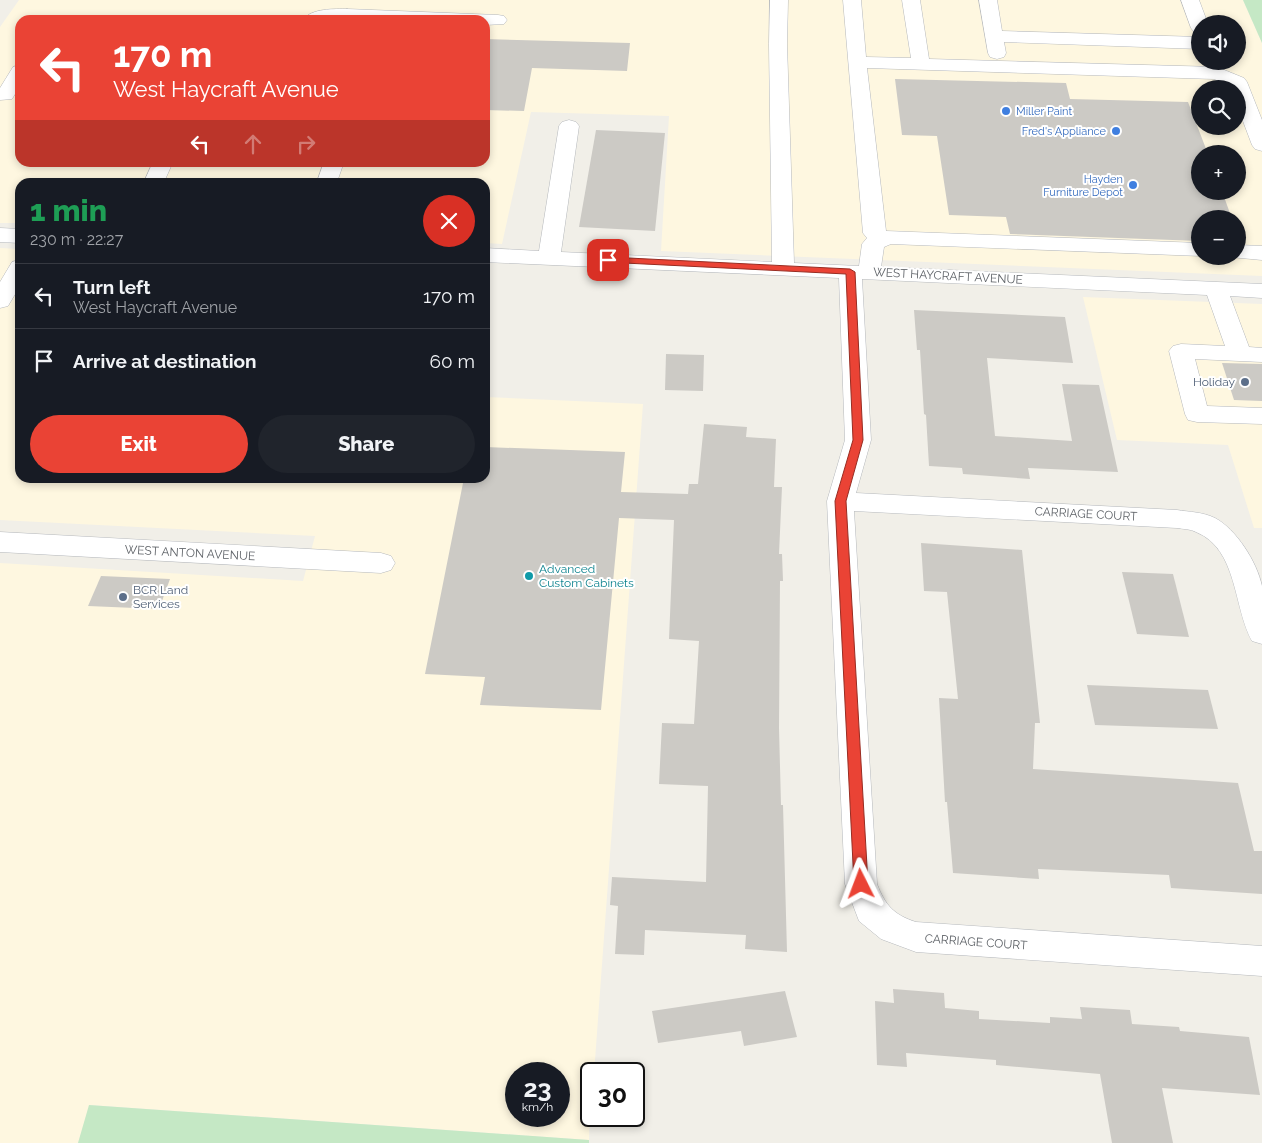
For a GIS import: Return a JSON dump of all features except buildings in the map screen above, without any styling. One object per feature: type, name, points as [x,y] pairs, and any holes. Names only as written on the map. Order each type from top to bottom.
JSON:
[{"type":"street","points":[[779,0],[778,44],[783,269]]},
{"type":"street","points":[[852,0],[874,233],[883,239],[888,237],[1191,250]]},
{"type":"street","points":[[911,0],[921,65]]},
{"type":"street","points":[[988,0],[995,36],[998,67]]},
{"type":"street","points":[[1190,0],[1195,15]]},
{"type":"street","points":[[328,15],[346,15]]},
{"type":"street","points":[[490,20],[498,20]]},
{"type":"street","points":[[995,36],[1191,43]]},
{"type":"street","points":[[857,62],[998,67],[1191,67]]},
{"type":"street","points":[[1219,70],[1237,82],[1262,145]]},
{"type":"street","points":[[8,95],[15,81]]},
{"type":"street","points":[[549,257],[568,126]]},
{"type":"street","points":[[0,235],[15,236]]},
{"type":"street","name":"CARRIAGE COURT","points":[[883,239],[873,244],[860,272],[858,440],[840,501],[861,884],[871,911],[894,929],[916,938],[1262,961]]},
{"type":"street","points":[[1246,252],[1262,253]]},
{"type":"street","name":"WEST HAYCRAFT AVENUE","points":[[490,255],[1262,291]]},
{"type":"street","points":[[0,302],[15,276]]},
{"type":"street","points":[[1216,289],[1251,354],[1181,352],[1197,414],[1262,416]]},
{"type":"street","name":"CARRIAGE COURT","points":[[840,501],[1177,519],[1204,524],[1223,536],[1233,548],[1262,633]]},
{"type":"street","name":"WEST ANTON AVENUE","points":[[0,542],[381,563]]},
{"type":"shaded area","points":[[19,0],[1243,0],[1262,43],[1262,276],[661,251],[669,116],[531,112],[502,244],[490,243],[490,178],[15,178],[15,223],[0,223],[0,27]]},
{"type":"shaded area","points":[[0,248],[15,249],[15,483],[490,483],[490,397],[643,404],[595,1062],[580,1062],[580,1127],[589,1127],[589,1140],[90,1105],[78,1143],[0,1143],[0,563],[303,581],[315,536],[0,520]]},
{"type":"shaded area","points":[[1083,297],[1262,304],[1262,528],[1254,528],[1228,445],[1117,440]]},
{"type":"green space","points":[[1243,0],[1262,0],[1262,43]]},
{"type":"green space","points":[[89,1105],[589,1140],[589,1143],[78,1143]]},
{"type":"place","name":"Miller Paint","points":[[1006,111]]},
{"type":"place","name":"Fred's Appliance","points":[[1116,131]]},
{"type":"place","name":"Hayden Furniture Depot","points":[[1133,185]]},
{"type":"place","name":"Holiday","points":[[1245,382]]},
{"type":"place","name":"Advanced Custom Cabinets","points":[[529,576]]},
{"type":"place","name":"BCR Land Services","points":[[123,597]]},
{"type":"route","points":[[608,260],[850,272],[858,440],[840,501],[861,884]]}]
